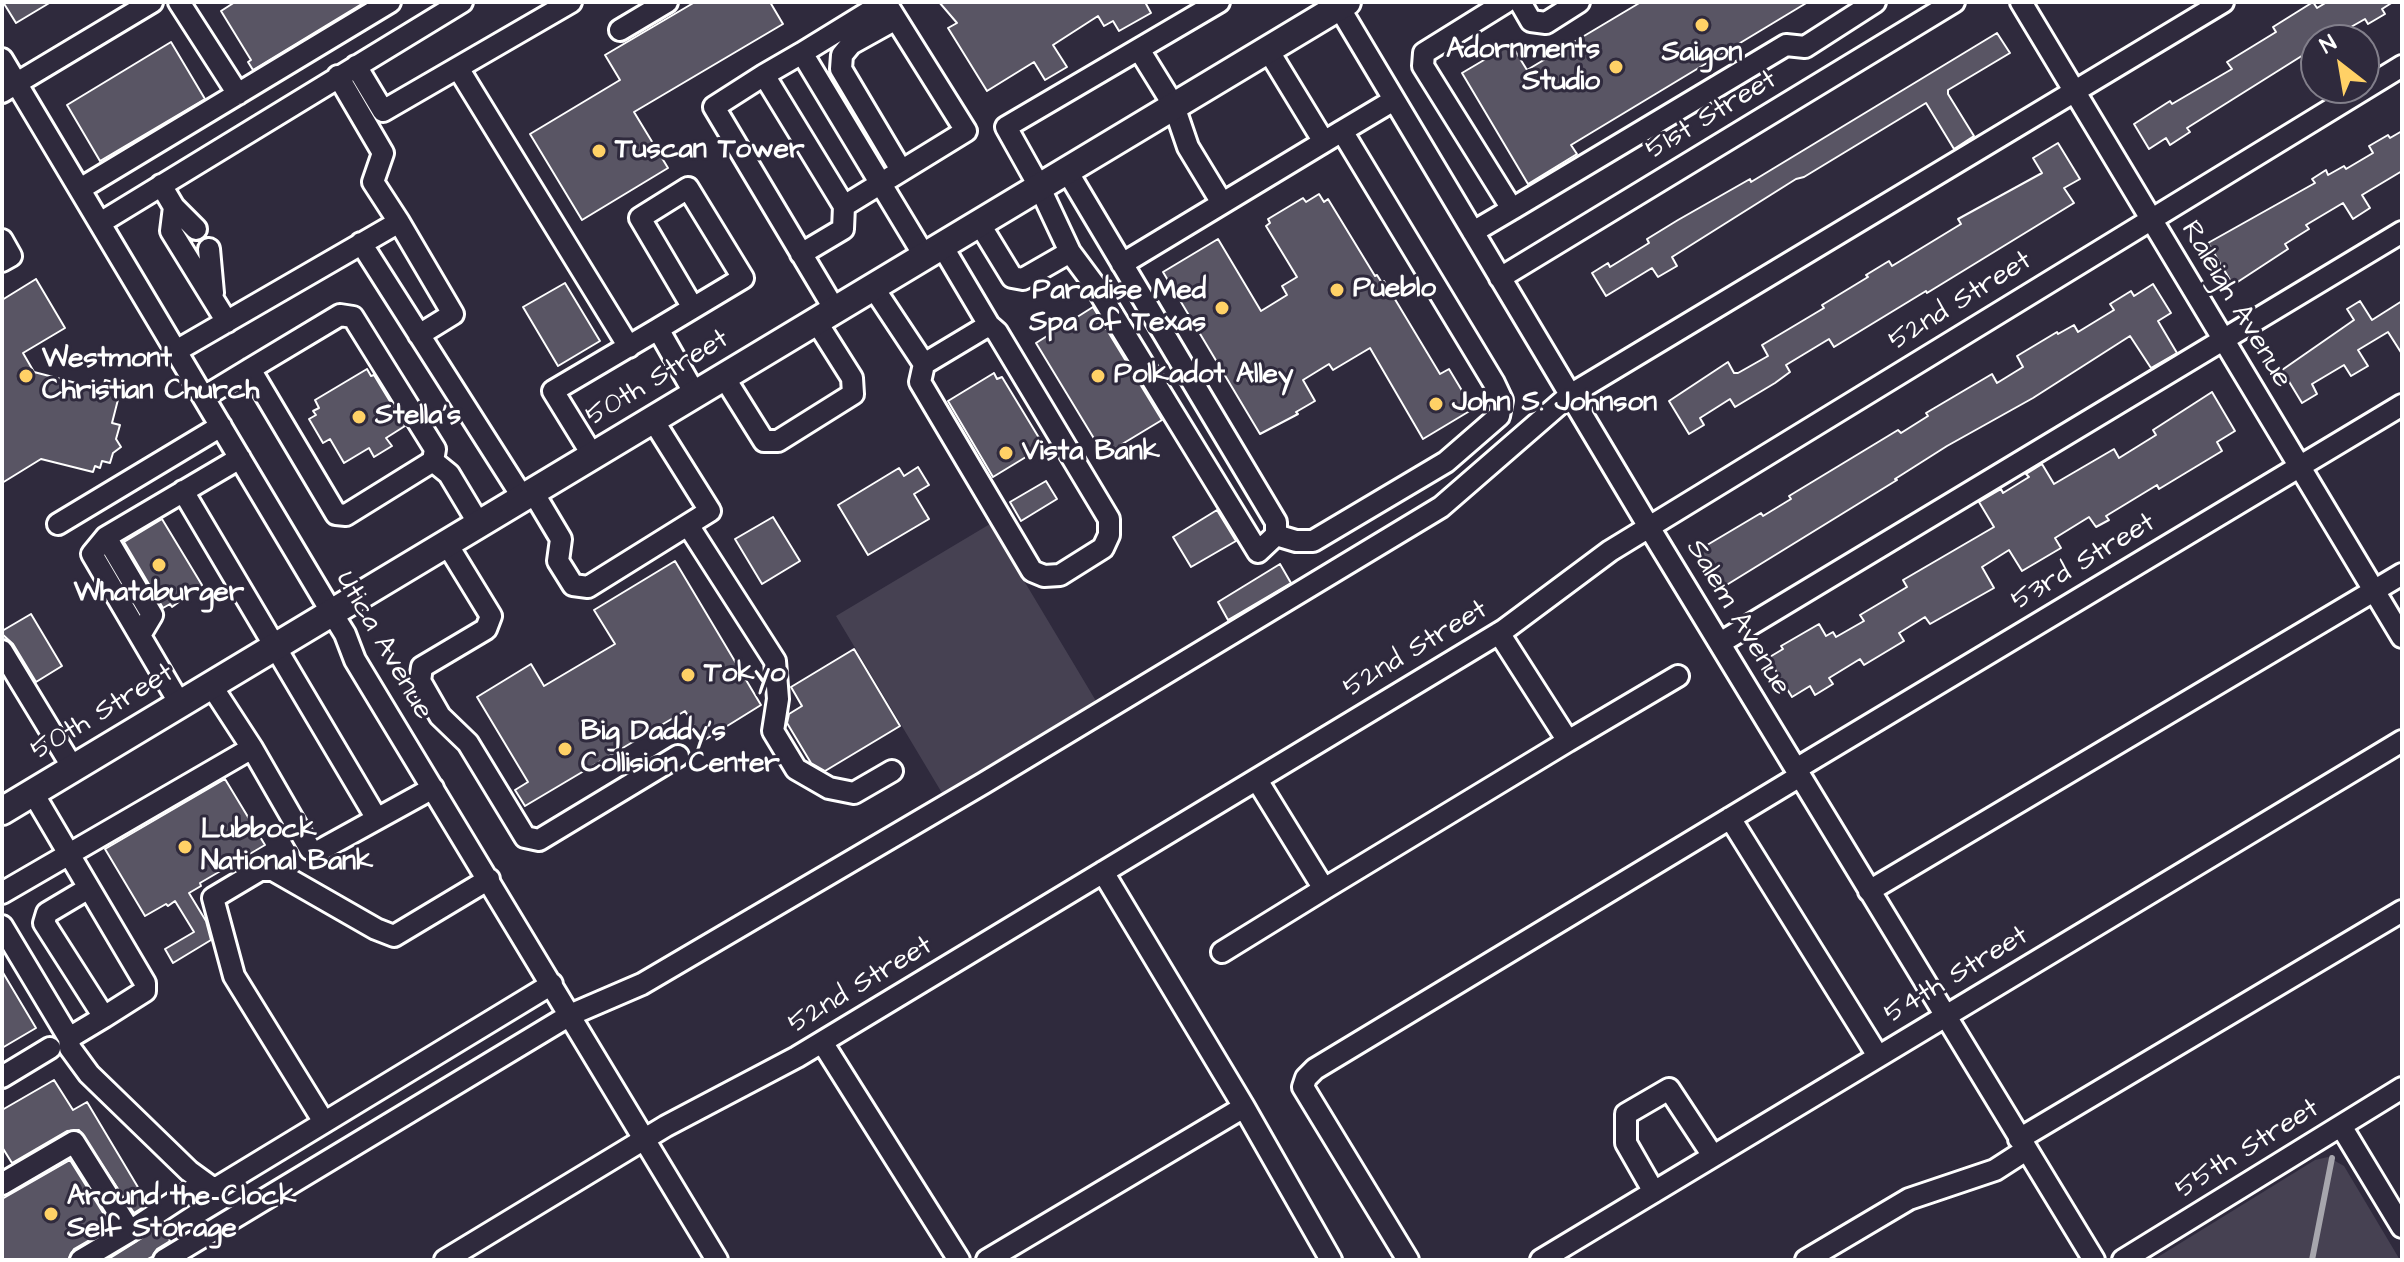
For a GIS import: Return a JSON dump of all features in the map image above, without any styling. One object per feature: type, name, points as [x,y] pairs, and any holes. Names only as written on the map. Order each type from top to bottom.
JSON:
[{"type":"main road","name":"50th Street","points":[[2,811],[1340,4]]},
{"type":"street","points":[[9,88],[152,2]]},
{"type":"street","points":[[179,2],[238,94]]},
{"type":"street","points":[[80,189],[390,2]]},
{"type":"street","points":[[100,223],[462,2]]},
{"type":"street","points":[[347,71],[383,111],[571,2]]},
{"type":"street","points":[[620,30],[667,2]]},
{"type":"street","points":[[1067,171],[1276,522],[1276,535],[1258,552],[1096,287],[1070,252],[1039,186],[1006,127],[1219,2]]},
{"type":"street","points":[[1506,2],[1424,53],[1423,66],[1512,209]]},
{"type":"street","points":[[1520,2],[1531,21],[1546,23],[1579,2]]},
{"type":"street","points":[[1473,232],[1786,45],[1805,47],[1875,2]]},
{"type":"street","name":"51st Street","points":[[1500,278],[1954,2]]},
{"type":"street","name":"Raleigh Avenue","points":[[2021,2],[2402,637]]},
{"type":"street","points":[[164,1260],[570,1015],[642,984],[984,783],[1441,507],[1570,395],[2223,2]]},
{"type":"street","name":"Salem Avenue","points":[[1340,4],[1649,527],[2094,1260]]},
{"type":"street","points":[[724,377],[764,441],[778,441],[853,394],[852,378],[801,254],[714,107],[802,53],[889,8]]},
{"type":"street","points":[[844,206],[966,131],[889,8]]},
{"type":"street","points":[[889,8],[842,55],[841,69],[901,170]]},
{"type":"street","points":[[1268,50],[1333,137],[1494,383],[1502,400],[1499,416],[1446,462],[1313,541],[1296,541],[1276,535]]},
{"type":"street","points":[[1140,51],[1174,106],[1188,147],[1222,203]]},
{"type":"street","points":[[802,53],[881,183],[997,332],[1109,519],[1109,535],[1103,548],[1060,575],[1044,576],[1032,571],[920,382],[924,364],[873,287]]},
{"type":"street","name":"Utica Avenue","points":[[2,59],[9,88],[80,189],[345,634],[355,660],[717,1260]]},
{"type":"street","name":"52nd Street","points":[[445,1260],[645,1139],[760,1079],[1499,633],[1610,551],[2402,66]]},
{"type":"street","points":[[458,68],[629,347]]},
{"type":"street","points":[[347,71],[383,153],[373,182],[453,314],[419,335]]},
{"type":"street","points":[[764,75],[844,206],[843,229],[801,254]]},
{"type":"street","points":[[1122,264],[1394,100]]},
{"type":"street","points":[[161,185],[174,207],[196,229]]},
{"type":"street","points":[[593,456],[553,391],[629,347],[743,278],[688,188],[640,218],[693,308]]},
{"type":"street","points":[[174,207],[171,231],[227,322]]},
{"type":"street","points":[[176,351],[399,222]]},
{"type":"street","points":[[979,223],[1012,277],[1023,279],[1070,252]]},
{"type":"street","points":[[1720,643],[2402,232]]},
{"type":"street","points":[[2,240],[11,256],[2,261]]},
{"type":"street","points":[[361,243],[419,335],[561,539],[558,561],[573,585],[588,587],[710,511],[653,420]]},
{"type":"street","points":[[209,249],[213,299]]},
{"type":"street","points":[[204,397],[250,369],[340,315],[353,317],[435,449],[433,461],[346,515],[336,514],[250,369]]},
{"type":"street","points":[[924,364],[989,325]]},
{"type":"street","points":[[658,329],[695,394]]},
{"type":"street","name":"53rd Street","points":[[1408,1260],[1303,1087],[1306,1078],[1315,1069],[2402,405]]},
{"type":"street","points":[[58,524],[221,426]]},
{"type":"street","points":[[180,704],[92,554],[106,537],[240,458]]},
{"type":"street","points":[[433,461],[449,474],[479,524]]},
{"type":"street","points":[[183,491],[377,819]]},
{"type":"street","points":[[688,525],[775,661],[778,699],[773,731],[796,769],[829,788],[854,793],[892,771]]},
{"type":"street","points":[[447,544],[491,616],[486,629],[422,667],[420,681],[440,716],[468,743],[525,837],[539,840],[678,756]]},
{"type":"street","points":[[1869,891],[2402,574]]},
{"type":"street","points":[[1499,633],[1568,741]]},
{"type":"street","points":[[2,651],[73,768]]},
{"type":"street","points":[[1222,952],[1678,676]]},
{"type":"street","points":[[211,685],[252,748],[310,849],[317,852],[433,788]]},
{"type":"street","name":"54th Street","points":[[1541,1260],[2402,741]]},
{"type":"street","points":[[2,893],[252,748]]},
{"type":"street","points":[[1257,780],[1324,889]]},
{"type":"street","points":[[33,793],[145,983],[145,991],[69,1038]]},
{"type":"street","points":[[1730,818],[1878,1056]]},
{"type":"street","points":[[324,1122],[234,976],[213,898],[260,870],[273,870],[376,929],[394,936],[489,879]]},
{"type":"street","points":[[1103,872],[1244,1107],[1331,1260]]},
{"type":"street","points":[[89,888],[47,913],[44,923],[104,1017]]},
{"type":"street","points":[[1806,1260],[1909,1199],[1995,1170],[2023,1144],[2402,911]]},
{"type":"street","points":[[2,926],[69,1038],[70,1048],[89,1074],[203,1183],[211,1187],[218,1187],[552,984]]},
{"type":"street","points":[[822,1042],[959,1260]]},
{"type":"street","points":[[2,1077],[50,1048]]},
{"type":"street","name":"55th Street","points":[[2123,1260],[2402,1088]]},
{"type":"street","points":[[1654,1192],[1626,1143],[1626,1114],[1669,1089],[1713,1156]]},
{"type":"street","points":[[987,1260],[1244,1107]]},
{"type":"street","points":[[2341,1126],[2402,1227]]},
{"type":"street","points":[[2,1184],[74,1142],[130,1231]]},
{"type":"street","points":[[81,1260],[203,1183]]},
{"type":"shaded area","points":[[990,524],[1096,701],[942,793],[836,616]]},
{"type":"shaded area","points":[[2328,1157],[2344,1166],[2400,1260],[2153,1260],[2315,1160]]},
{"type":"building","points":[[3,2],[51,2],[16,23]]},
{"type":"building","points":[[235,2],[365,2],[253,70],[248,62],[251,60],[221,11]]},
{"type":"building","points":[[695,2],[770,2],[783,24],[634,112],[668,168],[582,220],[530,134],[620,80],[605,55]]},
{"type":"building","points":[[939,2],[1145,2],[1151,13],[1119,31],[1113,21],[1104,26],[1098,16],[1053,45],[1067,67],[1045,80],[1034,62],[987,91],[948,28],[957,23]]},
{"type":"building","points":[[1641,2],[1808,2],[1571,145],[1577,154],[1528,184],[1462,73],[1511,44],[1527,70]]},
{"type":"building","points":[[2313,2],[2317,8],[2327,2],[2393,2],[2382,9],[2385,14],[2368,24],[2365,19],[2356,24],[2300,24],[2300,57],[2187,128],[2190,132],[2170,145],[2166,138],[2149,149],[2134,124],[2170,101],[2172,104],[2232,69],[2227,62],[2276,32],[2273,27]]},
{"type":"building","points":[[1997,33],[2010,53],[1948,90],[1974,136],[1954,149],[1926,103],[1796,179],[1672,257],[1677,266],[1658,277],[1652,268],[1606,296],[1592,273],[1608,263],[1610,267],[1649,243],[1647,239],[1678,220],[1750,179],[1751,182]]},
{"type":"building","points":[[171,42],[205,99],[100,161],[67,105]]},
{"type":"building","points":[[2402,131],[2402,171],[2362,195],[2370,208],[2353,219],[2343,203],[2306,225],[2309,229],[2285,244],[2288,249],[2233,285],[2208,243],[2315,183],[2312,179],[2326,170],[2328,175],[2344,166],[2346,169],[2373,153],[2369,146]]},
{"type":"building","points":[[2058,143],[2080,179],[2064,188],[2074,203],[1834,347],[1829,339],[1786,365],[1790,372],[1775,383],[1735,407],[1730,399],[1700,418],[1704,425],[1689,434],[1669,401],[1728,362],[1734,373],[1738,373],[1768,356],[1762,345],[1824,308],[1822,305],[1868,277],[1866,275],[1889,261],[1892,266],[1961,224],[1958,219],[2042,173],[2033,158]]},
{"type":"building","points":[[1319,194],[1324,202],[1328,199],[1375,276],[1382,283],[1384,281],[1440,374],[1449,369],[1473,409],[1423,439],[1370,348],[1333,370],[1329,364],[1303,380],[1315,401],[1296,412],[1298,414],[1260,434],[1163,272],[1218,239],[1261,311],[1287,295],[1282,286],[1297,277],[1266,226],[1270,223],[1268,219],[1303,198],[1306,202]]},
{"type":"building","name":"Westmont Christian Church","points":[[36,279],[65,328],[23,353],[34,372],[103,390],[105,380],[122,384],[112,423],[120,425],[116,439],[121,447],[113,453],[110,463],[102,461],[100,468],[95,466],[93,472],[41,459],[2,483],[2,300]]},
{"type":"building","points":[[565,283],[600,341],[558,366],[523,307]]},
{"type":"building","points":[[2153,284],[2171,313],[2158,321],[2177,353],[2151,368],[2130,336],[2033,398],[1947,446],[1720,589],[1697,551],[1761,513],[1763,516],[1791,499],[1789,496],[1898,430],[1901,433],[1928,416],[1926,413],[1992,374],[1997,383],[2023,367],[2017,356],[2057,332],[2074,325],[2078,332],[2114,310],[2110,304],[2131,291],[2134,296]]},
{"type":"building","points":[[2360,301],[2372,320],[2402,301],[2402,354],[2388,332],[2358,350],[2368,366],[2351,376],[2344,365],[2312,384],[2317,394],[2302,403],[2282,370],[2354,320],[2347,309]]},
{"type":"building","name":"Polkadot Alley","points":[[1093,307],[1162,420],[1104,455],[1036,343]]},
{"type":"building","name":"Stella's","points":[[367,369],[371,376],[374,375],[405,426],[386,438],[392,446],[374,457],[369,448],[344,463],[330,439],[323,443],[309,419],[316,415],[313,411],[319,408],[315,400]]},
{"type":"building","name":"Vista Bank","points":[[994,373],[997,379],[1002,377],[1044,446],[993,477],[948,401]]},
{"type":"building","points":[[2212,392],[2235,431],[2217,442],[2222,451],[2159,489],[2157,485],[2106,516],[2109,520],[2096,527],[2089,517],[2055,538],[2061,548],[2022,571],[2009,550],[1982,567],[1994,588],[1930,624],[1925,617],[1899,633],[1904,641],[1864,665],[1860,659],[1829,678],[1833,684],[1815,695],[1810,686],[1792,697],[1768,658],[1783,649],[1781,646],[1819,624],[1826,636],[1833,632],[1836,637],[1864,621],[1860,615],[1907,587],[1903,580],[1994,527],[1979,502],[2001,489],[2003,493],[2029,477],[2026,474],[2042,464],[2054,484],[2114,449],[2119,458],[2156,435],[2153,430]]},
{"type":"building","points":[[918,467],[929,485],[914,494],[929,519],[868,555],[838,505],[899,468],[904,476]]},
{"type":"building","points":[[1046,481],[1057,499],[1021,521],[1010,502]]},
{"type":"building","points":[[1217,510],[1236,541],[1191,567],[1173,537]]},
{"type":"building","points":[[773,517],[800,561],[762,584],[735,539]]},
{"type":"building","name":"Whataburger","points":[[162,519],[202,585],[172,607],[170,604],[163,608],[124,542]]},
{"type":"building","points":[[675,561],[761,705],[703,741],[685,711],[525,806],[515,790],[528,782],[477,697],[531,664],[544,686],[615,644],[594,610]]},
{"type":"building","points":[[1280,564],[1291,583],[1228,620],[1218,602]]},
{"type":"building","points":[[31,614],[62,666],[36,682],[13,644],[2,634],[2,631]]},
{"type":"building","points":[[854,649],[900,726],[825,771],[811,763],[787,723],[789,714],[802,706],[791,687]]},
{"type":"building","name":"Lubbock National Bank","points":[[225,779],[265,845],[200,883],[201,886],[189,893],[206,921],[211,940],[173,963],[165,949],[194,932],[175,901],[145,916],[105,849]]},
{"type":"building","points":[[2,971],[36,1028],[2,1048]]},
{"type":"building","points":[[54,1080],[73,1110],[87,1102],[148,1204],[134,1213],[79,1130],[67,1131],[12,1163],[2,1147],[2,1110]]},
{"type":"building","name":"Around the Clock Self Storage","points":[[70,1160],[112,1227],[74,1249],[68,1260],[2,1260],[2,1199]]},
{"type":"building","points":[[161,1226],[170,1241],[157,1249],[152,1257],[146,1260],[107,1260]]},
{"type":"waterway","points":[[2312,1260],[2332,1158]]},
{"type":"place","name":"Saigon","points":[[1702,25]]},
{"type":"place","name":"Adornments Studio","points":[[1616,67]]},
{"type":"place","name":"Tuscan Tower","points":[[599,151]]},
{"type":"place","name":"Pueblo","points":[[1337,290]]},
{"type":"place","name":"Paradise Med Spa of Texas","points":[[1222,308]]},
{"type":"place","name":"Westmont Christian Church","points":[[26,376]]},
{"type":"place","name":"Polkadot Alley","points":[[1098,376]]},
{"type":"place","name":"John S. Johnson","points":[[1436,404]]},
{"type":"place","name":"Stella's","points":[[359,417]]},
{"type":"place","name":"Vista Bank","points":[[1006,453]]},
{"type":"place","name":"Whataburger","points":[[159,565]]},
{"type":"place","name":"Tokyo","points":[[688,675]]},
{"type":"place","name":"Big Daddy's Collision Center","points":[[565,749]]},
{"type":"place","name":"Lubbock National Bank","points":[[185,847]]},
{"type":"place","name":"Around the Clock Self Storage","points":[[51,1214]]}]
